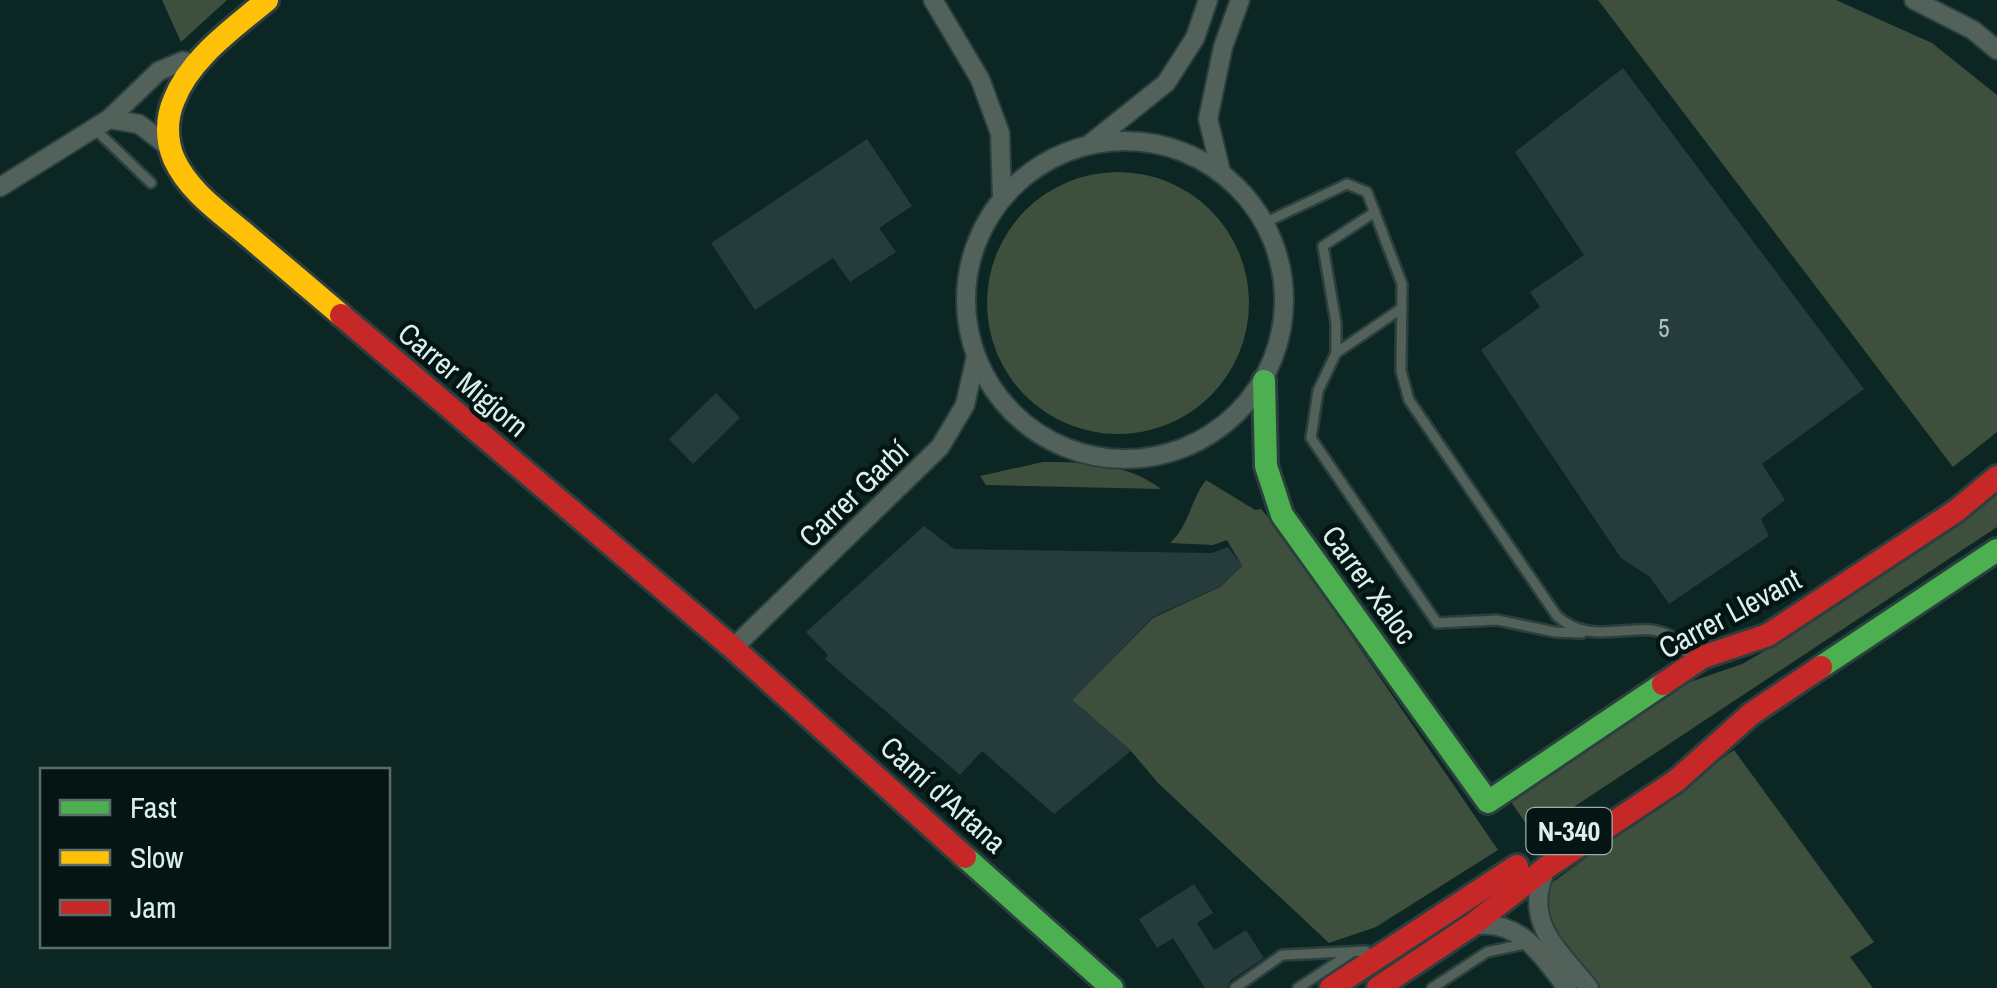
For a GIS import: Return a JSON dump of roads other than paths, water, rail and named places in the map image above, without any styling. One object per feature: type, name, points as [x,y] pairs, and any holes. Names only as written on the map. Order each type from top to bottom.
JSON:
[{"type":"main road","points":[[169,146],[173,101],[196,64],[268,0]]},
{"type":"main road","name":"Carrer Migjorn","points":[[169,146],[178,169],[196,192],[733,648]]},
{"type":"main road","name":"Carrer Xaloc","points":[[1264,381],[1266,466],[1282,515],[1488,802]]},
{"type":"main road","name":"Carrer Llevant","points":[[1488,802],[1695,662],[1768,635],[1956,511],[1997,477]]},
{"type":"main road","name":"N-340","points":[[1330,988],[1997,550]]},
{"type":"main road","name":"Camí d'Artana","points":[[733,648],[1112,988]]},
{"type":"main road","points":[[1378,988],[1676,781],[1751,714]]},
{"type":"street","points":[[933,0],[980,79],[1000,133],[1002,198]]},
{"type":"street","points":[[1091,144],[1166,83],[1195,38],[1208,0]]},
{"type":"street","points":[[1222,172],[1208,119],[1224,47],[1240,0]]},
{"type":"street","points":[[1914,0],[1973,30],[1997,50]]},
{"type":"street","points":[[0,187],[102,123],[160,70],[184,61],[196,64]]},
{"type":"street","points":[[102,123],[139,124],[169,146]]},
{"type":"street","points":[[1137,140],[1182,150],[1222,172],[1266,222],[1284,274],[1283,330],[1264,381],[1231,421],[1188,448],[1138,460],[1086,455],[1040,435],[1001,400],[976,356],[966,315],[968,273],[980,233],[1002,198],[1042,163],[1091,144],[1137,140]]},
{"type":"street","name":"Carrer Garbí","points":[[733,648],[940,447],[964,405],[976,356]]},
{"type":"street","points":[[1547,867],[1536,896],[1538,922],[1589,988]]},
{"type":"street","points":[[1472,925],[1506,926],[1532,943],[1567,988]]},
{"type":"lane","points":[[102,123],[150,183]]},
{"type":"lane","points":[[1266,222],[1347,184],[1367,192],[1402,284],[1401,371],[1410,400],[1557,616],[1575,628],[1595,632]]},
{"type":"lane","points":[[1376,212],[1323,246],[1336,323],[1336,353],[1318,391],[1311,438],[1437,623],[1497,620],[1554,632],[1662,632],[1676,640],[1695,662]]},
{"type":"lane","points":[[1336,353],[1402,308]]},
{"type":"lane","points":[[1432,988],[1487,952],[1532,943]]},
{"type":"lane","points":[[1235,988],[1282,954],[1388,950]]},
{"type":"lane","points":[[1298,988],[1353,952]]}]
